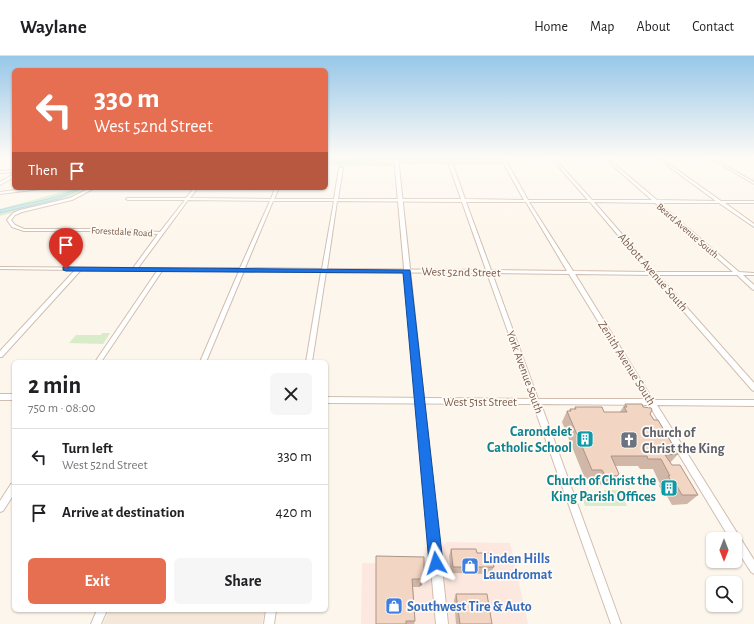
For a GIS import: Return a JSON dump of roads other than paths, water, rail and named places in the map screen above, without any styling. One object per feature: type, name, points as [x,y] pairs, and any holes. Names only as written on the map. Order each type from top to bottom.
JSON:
[{"type":"street","points":[[309,360],[338,184]]},
{"type":"street","points":[[398,184],[442,624]]},
{"type":"street","name":"York Avenue South","points":[[457,184],[616,624]]},
{"type":"street","name":"Zenith Avenue South","points":[[517,184],[754,569]]},
{"type":"street","name":"Abbott Avenue South","points":[[576,184],[754,388]]},
{"type":"street","name":"Beard Avenue South","points":[[636,184],[754,288]]},
{"type":"street","points":[[695,184],[754,226]]},
{"type":"street","points":[[0,193],[30,190]]},
{"type":"street","name":"Forestdale Road","points":[[88,190],[66,200],[21,211],[9,220],[12,226],[24,230],[108,230],[161,233]]},
{"type":"street","points":[[134,269],[194,190]]},
{"type":"street","points":[[205,360],[276,190]]},
{"type":"street","points":[[128,199],[754,202]]},
{"type":"street","name":"West 52nd Street","points":[[0,268],[754,274]]},
{"type":"street","points":[[0,354],[79,269]]},
{"type":"street","points":[[99,360],[160,270]]},
{"type":"street","points":[[0,397],[12,397]]},
{"type":"street","name":"West 51st Street","points":[[328,400],[754,403]]},
{"type":"street","points":[[0,508],[12,490]]},
{"type":"street","points":[[96,624],[101,612]]},
{"type":"street","points":[[269,624],[271,612]]},
{"type":"water","points":[[79,190],[58,199],[0,213],[0,210],[50,199]]},
{"type":"place","name":"Carondelet Catholic School","points":[[585,439]]},
{"type":"place","name":"Church of Christ the King","points":[[629,440]]},
{"type":"place","name":"Church of Christ the King Parish Offices","points":[[669,488]]},
{"type":"place","name":"Linden Hills Laundromat","points":[[470,566]]},
{"type":"place","name":"Southwest Tire & Auto","points":[[394,606]]}]
